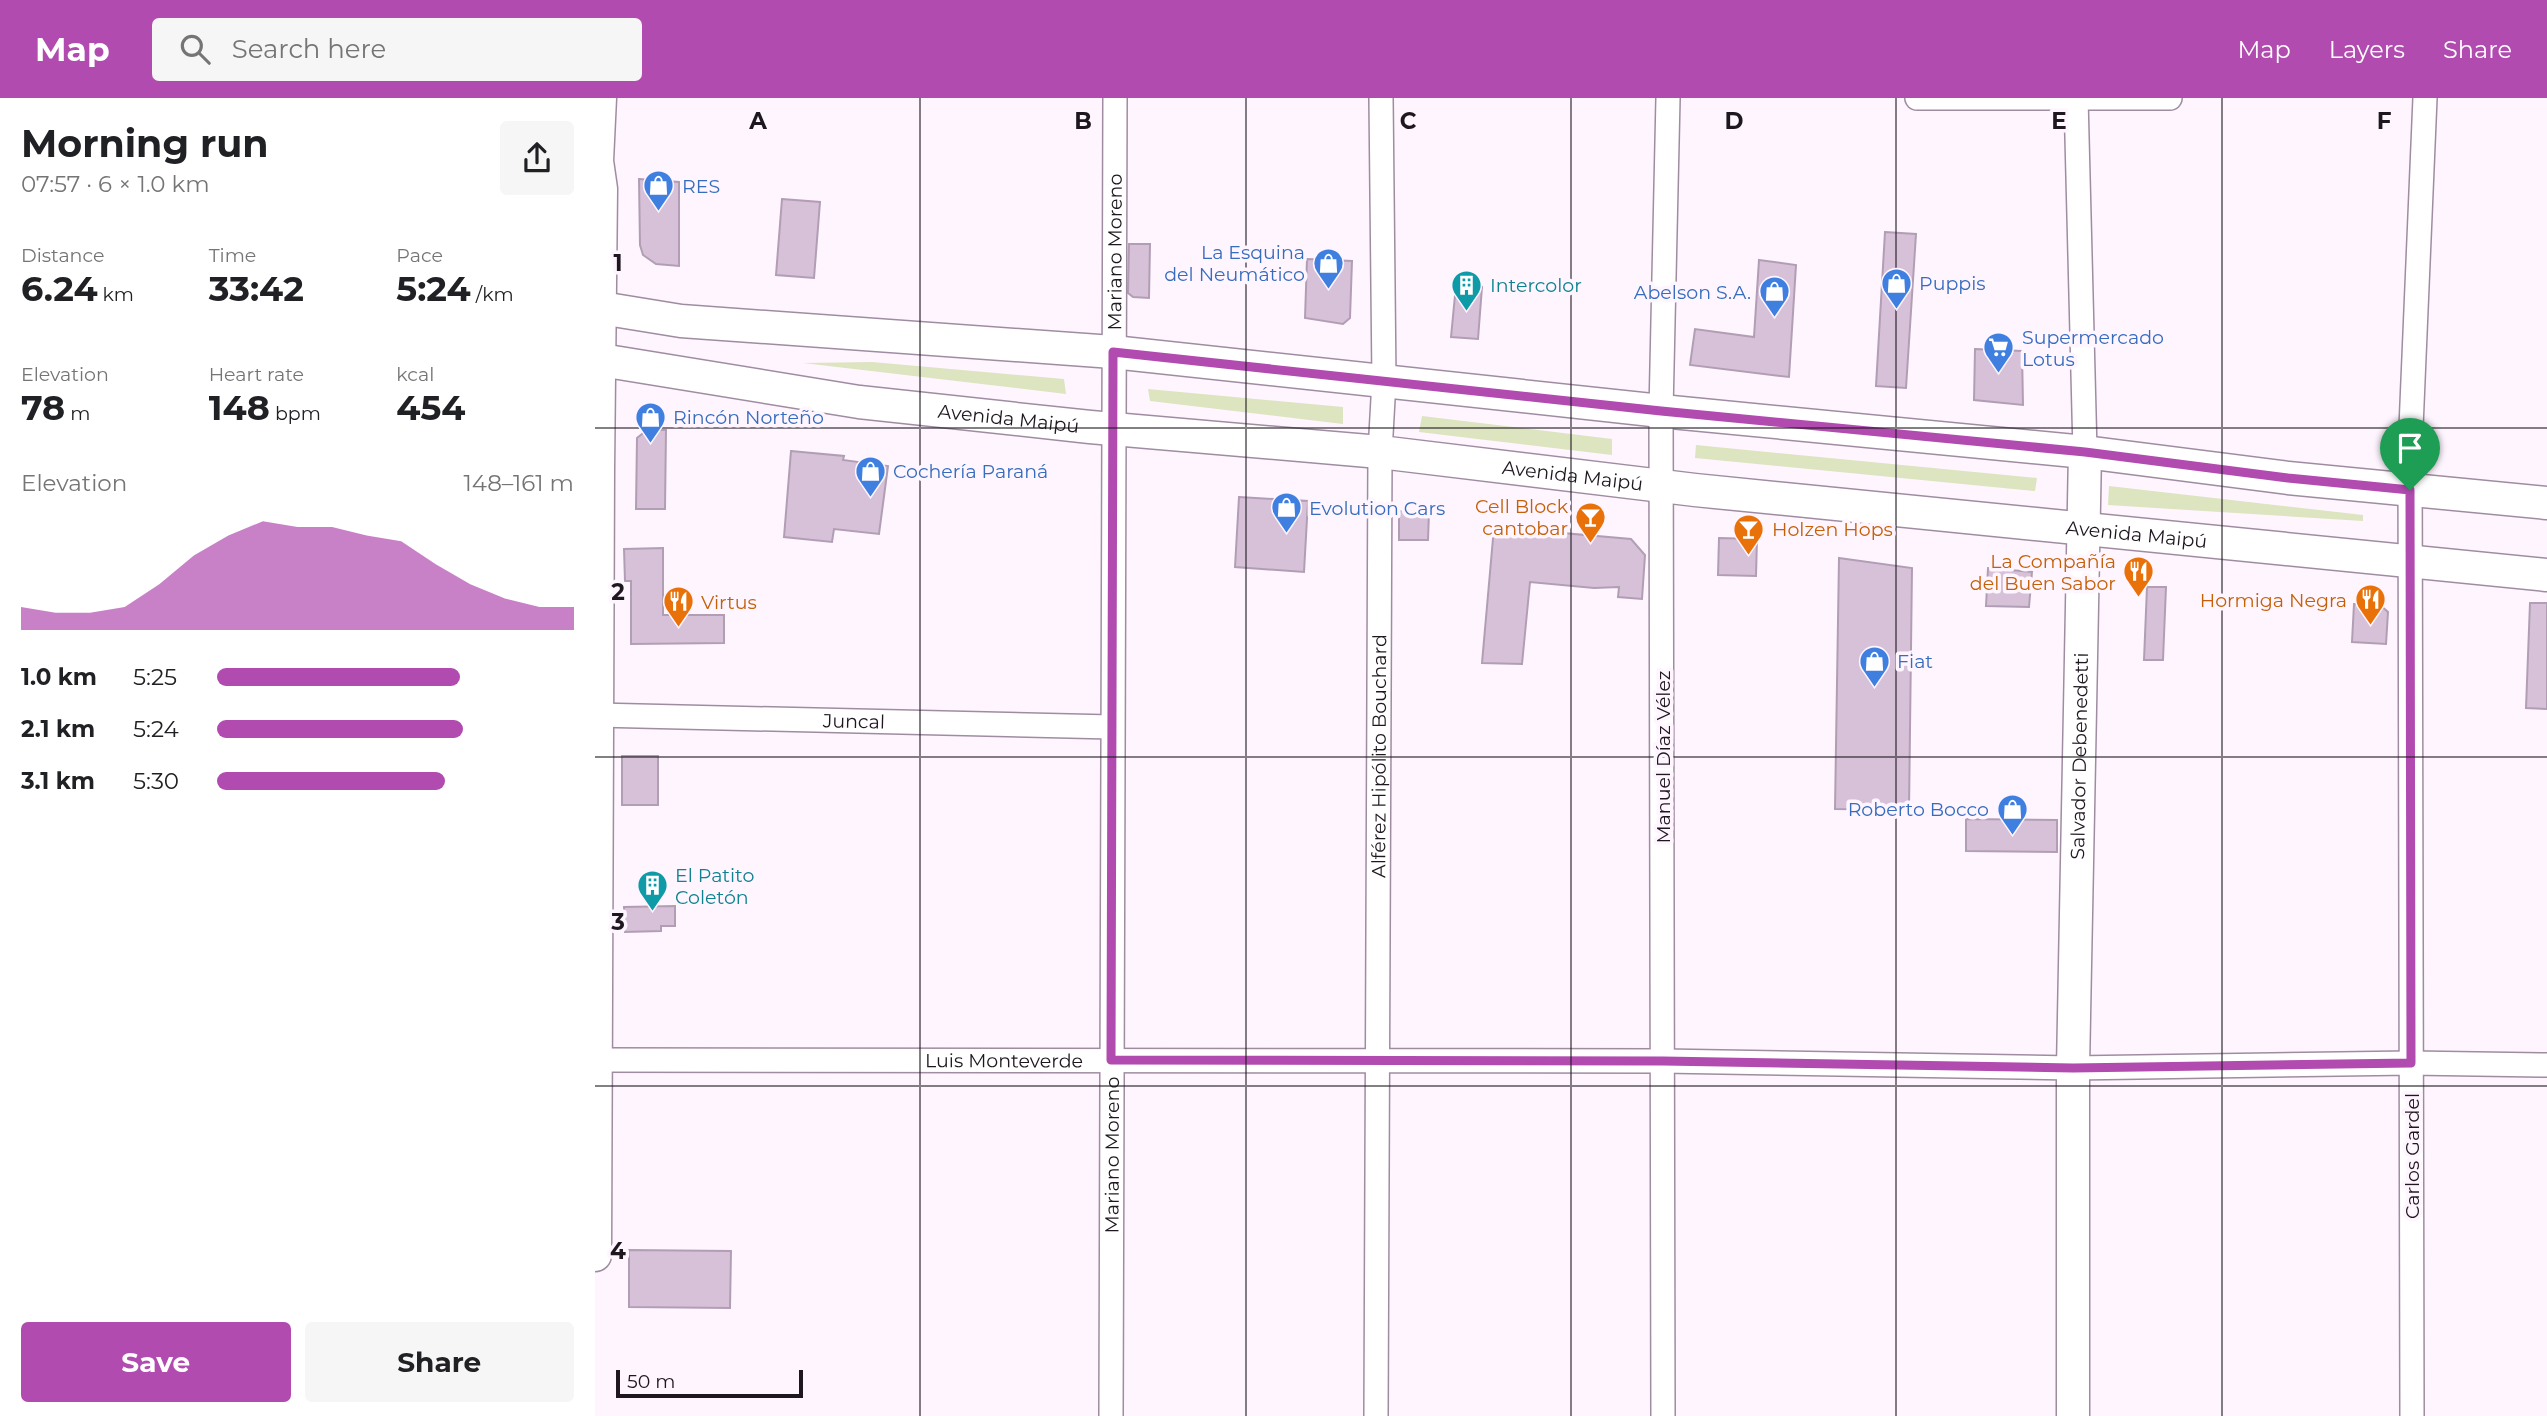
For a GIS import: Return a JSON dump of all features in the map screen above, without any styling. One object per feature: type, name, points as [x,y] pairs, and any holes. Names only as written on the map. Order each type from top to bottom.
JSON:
[{"type":"main road","points":[[595,1255],[597,308],[601,189],[597,161],[600,98]]},
{"type":"main road","points":[[597,308],[681,321],[1113,352],[1661,411],[2085,452],[2288,478],[2547,503]]},
{"type":"main road","name":"Avenida Maipú","points":[[598,360],[859,402],[1112,430],[1380,452],[1662,486],[2547,575]]},
{"type":"main road","name":"Salvador Debenedetti","points":[[2073,1416],[2073,1068],[2085,452]]},
{"type":"street","name":"Mariano Moreno","points":[[1111,1416],[1115,98]]},
{"type":"street","name":"Alférez Hipólito Bouchard","points":[[1376,1416],[1380,452],[1384,381],[1381,98]]},
{"type":"street","name":"Manuel Díaz Vélez","points":[[1663,1416],[1661,411],[1668,98]]},
{"type":"street","points":[[1917,98],[2171,98]]},
{"type":"street","name":"Carlos Gardel","points":[[2411,1416],[2410,451],[2425,98]]},
{"type":"street","name":"Salvador Debenedetti","points":[[2076,99],[2085,452]]},
{"type":"street","name":"Juncal","points":[[597,715],[1112,727]]},
{"type":"street","name":"Luis Monteverde","points":[[596,1060],[1663,1061],[2073,1068],[2411,1063],[2547,1065]]},
{"type":"green space","points":[[872,362],[1064,379],[1066,394],[803,363]]},
{"type":"green space","points":[[1148,389],[1343,407],[1343,424],[1150,401]]},
{"type":"green space","points":[[1422,416],[1612,439],[1612,455],[1419,432]]},
{"type":"green space","points":[[1696,445],[2037,478],[2035,491],[1695,458]]},
{"type":"green space","points":[[2109,486],[2363,515],[2363,521],[2108,505]]},
{"type":"building","name":"RES","points":[[639,179],[679,182],[679,266],[656,264],[643,255],[640,245]]},
{"type":"building","points":[[782,199],[820,202],[814,278],[776,275]]},
{"type":"building","name":"Puppis","points":[[1885,232],[1916,234],[1906,388],[1876,386]]},
{"type":"building","points":[[1129,244],[1150,244],[1149,298],[1133,297],[1128,293]]},
{"type":"building","name":"La Esquina del Neumático","points":[[1307,259],[1352,261],[1350,318],[1343,324],[1305,318]]},
{"type":"building","name":"Abelson S.A.","points":[[1759,260],[1796,265],[1789,377],[1690,365],[1695,329],[1754,337]]},
{"type":"building","name":"Intercolor","points":[[1456,285],[1482,287],[1478,339],[1451,337]]},
{"type":"building","name":"Supermercado Lotus","points":[[1975,349],[2022,351],[2023,405],[1974,400]]},
{"type":"building","points":[[647,430],[666,430],[665,509],[636,509],[637,438]]},
{"type":"building","points":[[791,451],[844,456],[843,460],[888,466],[879,534],[834,529],[832,542],[784,537]]},
{"type":"building","points":[[1239,497],[1308,501],[1304,572],[1235,567]]},
{"type":"building","points":[[1399,511],[1429,512],[1428,540],[1399,540]]},
{"type":"building","points":[[1494,527],[1631,539],[1645,555],[1642,599],[1618,597],[1619,587],[1594,588],[1530,582],[1522,664],[1482,663]]},
{"type":"building","points":[[1719,538],[1757,539],[1756,576],[1718,575]]},
{"type":"building","points":[[663,548],[663,615],[724,615],[724,643],[631,644],[631,581],[625,581],[624,549]]},
{"type":"building","name":"Fiat","points":[[1839,558],[1912,568],[1909,810],[1835,809]]},
{"type":"building","points":[[1988,568],[2032,572],[2029,607],[1986,606]]},
{"type":"building","points":[[2147,587],[2166,587],[2163,660],[2144,660]]},
{"type":"building","points":[[2530,603],[2547,603],[2547,709],[2526,708]]},
{"type":"building","name":"Hormiga Negra","points":[[2354,604],[2380,605],[2388,612],[2386,644],[2352,642]]},
{"type":"building","points":[[622,756],[658,756],[658,805],[622,805]]},
{"type":"building","name":"Roberto Bocco","points":[[1966,819],[2057,820],[2057,852],[1966,851]]},
{"type":"building","name":"El Patito Coletón","points":[[675,906],[675,926],[661,926],[661,931],[625,932],[624,907]]},
{"type":"building","points":[[629,1250],[731,1251],[730,1308],[629,1307]]},
{"type":"place","name":"RES","points":[[659,213]]},
{"type":"place","name":"La Esquina del Neumático","points":[[1328,290]]},
{"type":"place","name":"Puppis","points":[[1896,310]]},
{"type":"place","name":"Intercolor","points":[[1467,312]]},
{"type":"place","name":"Abelson S.A.","points":[[1774,319]]},
{"type":"place","name":"Supermercado Lotus","points":[[1999,375]]},
{"type":"place","name":"Rincón Norteño","points":[[650,444]]},
{"type":"place","name":"Cochería Paraná","points":[[870,498]]},
{"type":"place","name":"Evolution Cars","points":[[1286,535]]},
{"type":"place","name":"Cell Block cantobar","points":[[1591,544]]},
{"type":"place","name":"Holzen Hops","points":[[1749,556]]},
{"type":"place","name":"La Compañía del Buen Sabor","points":[[2139,599]]},
{"type":"place","name":"Hormiga Negra","points":[[2370,627]]},
{"type":"place","name":"Virtus","points":[[678,629]]},
{"type":"place","name":"Fiat","points":[[1874,688]]},
{"type":"place","name":"Roberto Bocco","points":[[2012,836]]},
{"type":"place","name":"El Patito Coletón","points":[[652,913]]},
{"type":"route","points":[[1113,352],[1661,411],[2085,452],[2288,478],[2410,490],[2411,1063],[2073,1068],[1663,1061],[1111,1060],[1113,352]]}]
